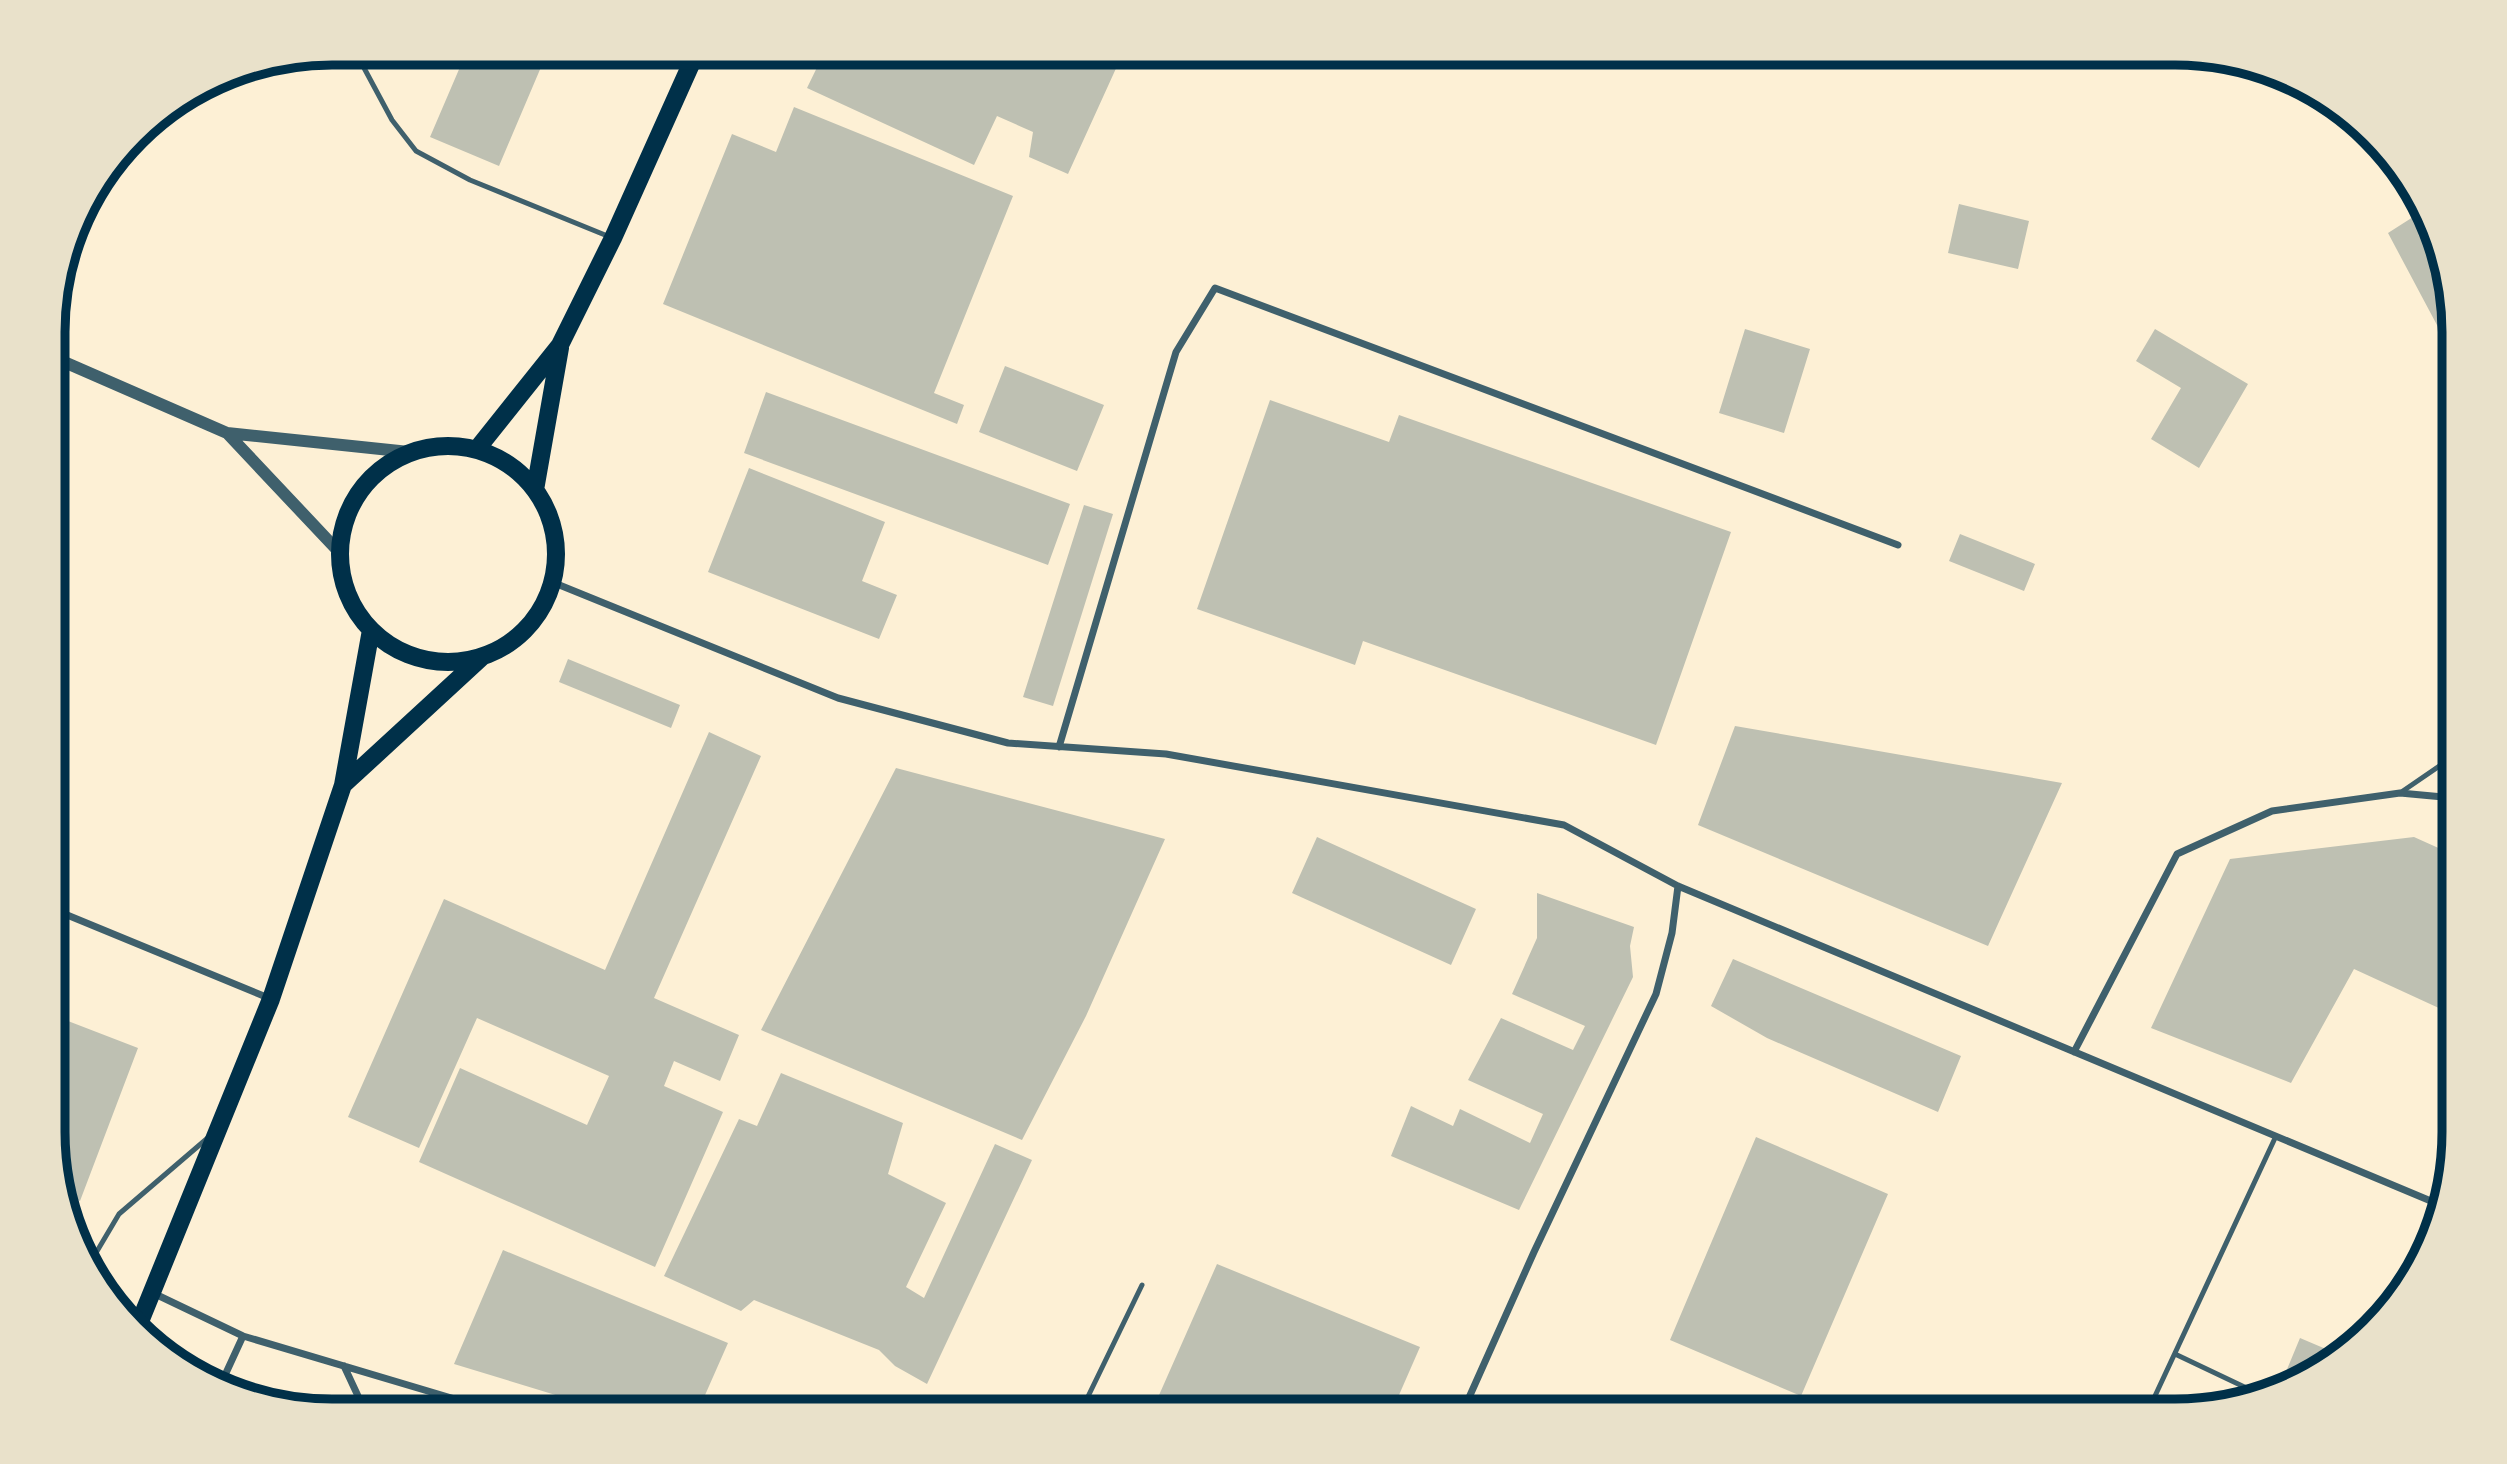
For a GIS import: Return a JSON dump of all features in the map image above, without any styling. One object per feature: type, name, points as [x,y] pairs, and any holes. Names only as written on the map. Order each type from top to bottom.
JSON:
[{"type":"main road","points":[[477,449],[560,345],[613,238],[690,65]]},
{"type":"main road","points":[[535,490],[560,345]]},
{"type":"main road","points":[[436,446],[477,449],[509,464],[535,490],[550,518],[554,534],[555,566],[552,582],[542,606],[526,628],[499,649],[483,656],[453,662],[423,659],[395,648],[371,630],[348,595],[340,553],[349,509],[364,486],[384,466],[409,453],[436,446]]},
{"type":"main road","points":[[141,1318],[223,1125],[271,999],[343,785],[371,630]]},
{"type":"main road","points":[[343,785],[483,656]]},
{"type":"street","points":[[1059,747],[1176,352],[1214,288],[1898,545]]},
{"type":"street","points":[[65,362],[228,433],[409,453]]},
{"type":"street","points":[[228,433],[340,553]]},
{"type":"street","points":[[552,582],[838,698],[1008,743],[1166,754],[1564,825],[1678,886],[2433,1202]]},
{"type":"street","points":[[2074,1052],[2177,854],[2272,811],[2400,793],[2442,797]]},
{"type":"street","points":[[1468,1399],[1656,993],[1672,933],[1678,886]]},
{"type":"street","points":[[65,914],[271,999]]},
{"type":"street","points":[[152,1293],[243,1336],[455,1399]]},
{"type":"street","points":[[224,1377],[243,1336]]},
{"type":"street","points":[[344,1366],[359,1399]]},
{"type":"lane","points":[[363,65],[392,121],[416,151],[470,180],[613,238]]},
{"type":"lane","points":[[2400,793],[2442,764]]},
{"type":"lane","points":[[95,1255],[119,1214],[223,1125]]},
{"type":"lane","points":[[2154,1399],[2276,1136]]},
{"type":"lane","points":[[1087,1399],[1142,1285]]},
{"type":"lane","points":[[2175,1354],[2248,1389]]},
{"type":"building","points":[[461,65],[542,65],[499,166],[430,137]]},
{"type":"building","points":[[818,65],[1118,65],[1068,174],[1029,157],[1033,132],[997,116],[974,165],[807,88]]},
{"type":"building","points":[[794,107],[1013,196],[934,393],[964,405],[957,424],[663,304],[732,134],[776,152]]},
{"type":"building","points":[[1959,204],[2029,221],[2018,269],[1948,253]]},
{"type":"building","points":[[2416,215],[2428,246],[2437,280],[2442,334],[2388,233]]},
{"type":"building","points":[[1745,329],[1810,349],[1784,433],[1719,413]]},
{"type":"building","points":[[2155,329],[2248,384],[2199,468],[2151,439],[2181,388],[2136,361]]},
{"type":"building","points":[[1005,366],[1104,405],[1077,471],[979,432]]},
{"type":"building","points":[[766,392],[1070,504],[1048,565],[744,453]]},
{"type":"building","points":[[1270,400],[1389,442],[1399,415],[1731,532],[1656,745],[1363,641],[1355,665],[1197,609]]},
{"type":"building","points":[[749,468],[885,522],[862,581],[897,595],[879,639],[708,572]]},
{"type":"building","points":[[1084,505],[1113,514],[1053,706],[1023,697]]},
{"type":"building","points":[[1960,534],[2035,564],[2024,591],[1949,561]]},
{"type":"building","points":[[568,659],[680,705],[671,728],[559,682]]},
{"type":"building","points":[[1735,726],[2062,783],[1988,946],[1698,825]]},
{"type":"building","points":[[709,732],[761,756],[654,998],[739,1035],[720,1081],[674,1061],[664,1086],[723,1112],[655,1267],[419,1162],[460,1068],[587,1125],[609,1076],[477,1018],[419,1148],[348,1117],[444,899],[605,970]]},
{"type":"building","points":[[896,768],[1165,839],[1086,1016],[1022,1140],[761,1030]]},
{"type":"building","points":[[1317,837],[1476,909],[1451,965],[1292,893]]},
{"type":"building","points":[[2414,837],[2442,850],[2442,1009],[2354,969],[2291,1083],[2151,1028],[2230,859]]},
{"type":"building","points":[[1537,893],[1634,927],[1630,946],[1633,977],[1519,1210],[1391,1156],[1411,1106],[1453,1126],[1460,1109],[1530,1143],[1543,1114],[1468,1080],[1501,1018],[1573,1050],[1585,1026],[1512,994],[1537,938]]},
{"type":"building","points":[[1733,959],[1961,1056],[1938,1112],[1767,1038],[1711,1006]]},
{"type":"building","points":[[65,1020],[138,1048],[80,1201],[73,1198],[65,1150]]},
{"type":"building","points":[[781,1073],[903,1123],[888,1174],[946,1203],[906,1287],[924,1298],[995,1144],[1032,1160],[927,1384],[895,1366],[879,1350],[754,1300],[741,1311],[664,1276],[739,1119],[757,1126]]},
{"type":"building","points":[[1756,1137],[1888,1194],[1801,1396],[1670,1340]]},
{"type":"building","points":[[503,1250],[728,1343],[703,1399],[569,1399],[454,1364]]},
{"type":"building","points":[[1217,1264],[1420,1347],[1397,1399],[1157,1399]]},
{"type":"building","points":[[2300,1338],[2329,1350],[2309,1363],[2284,1376]]}]
